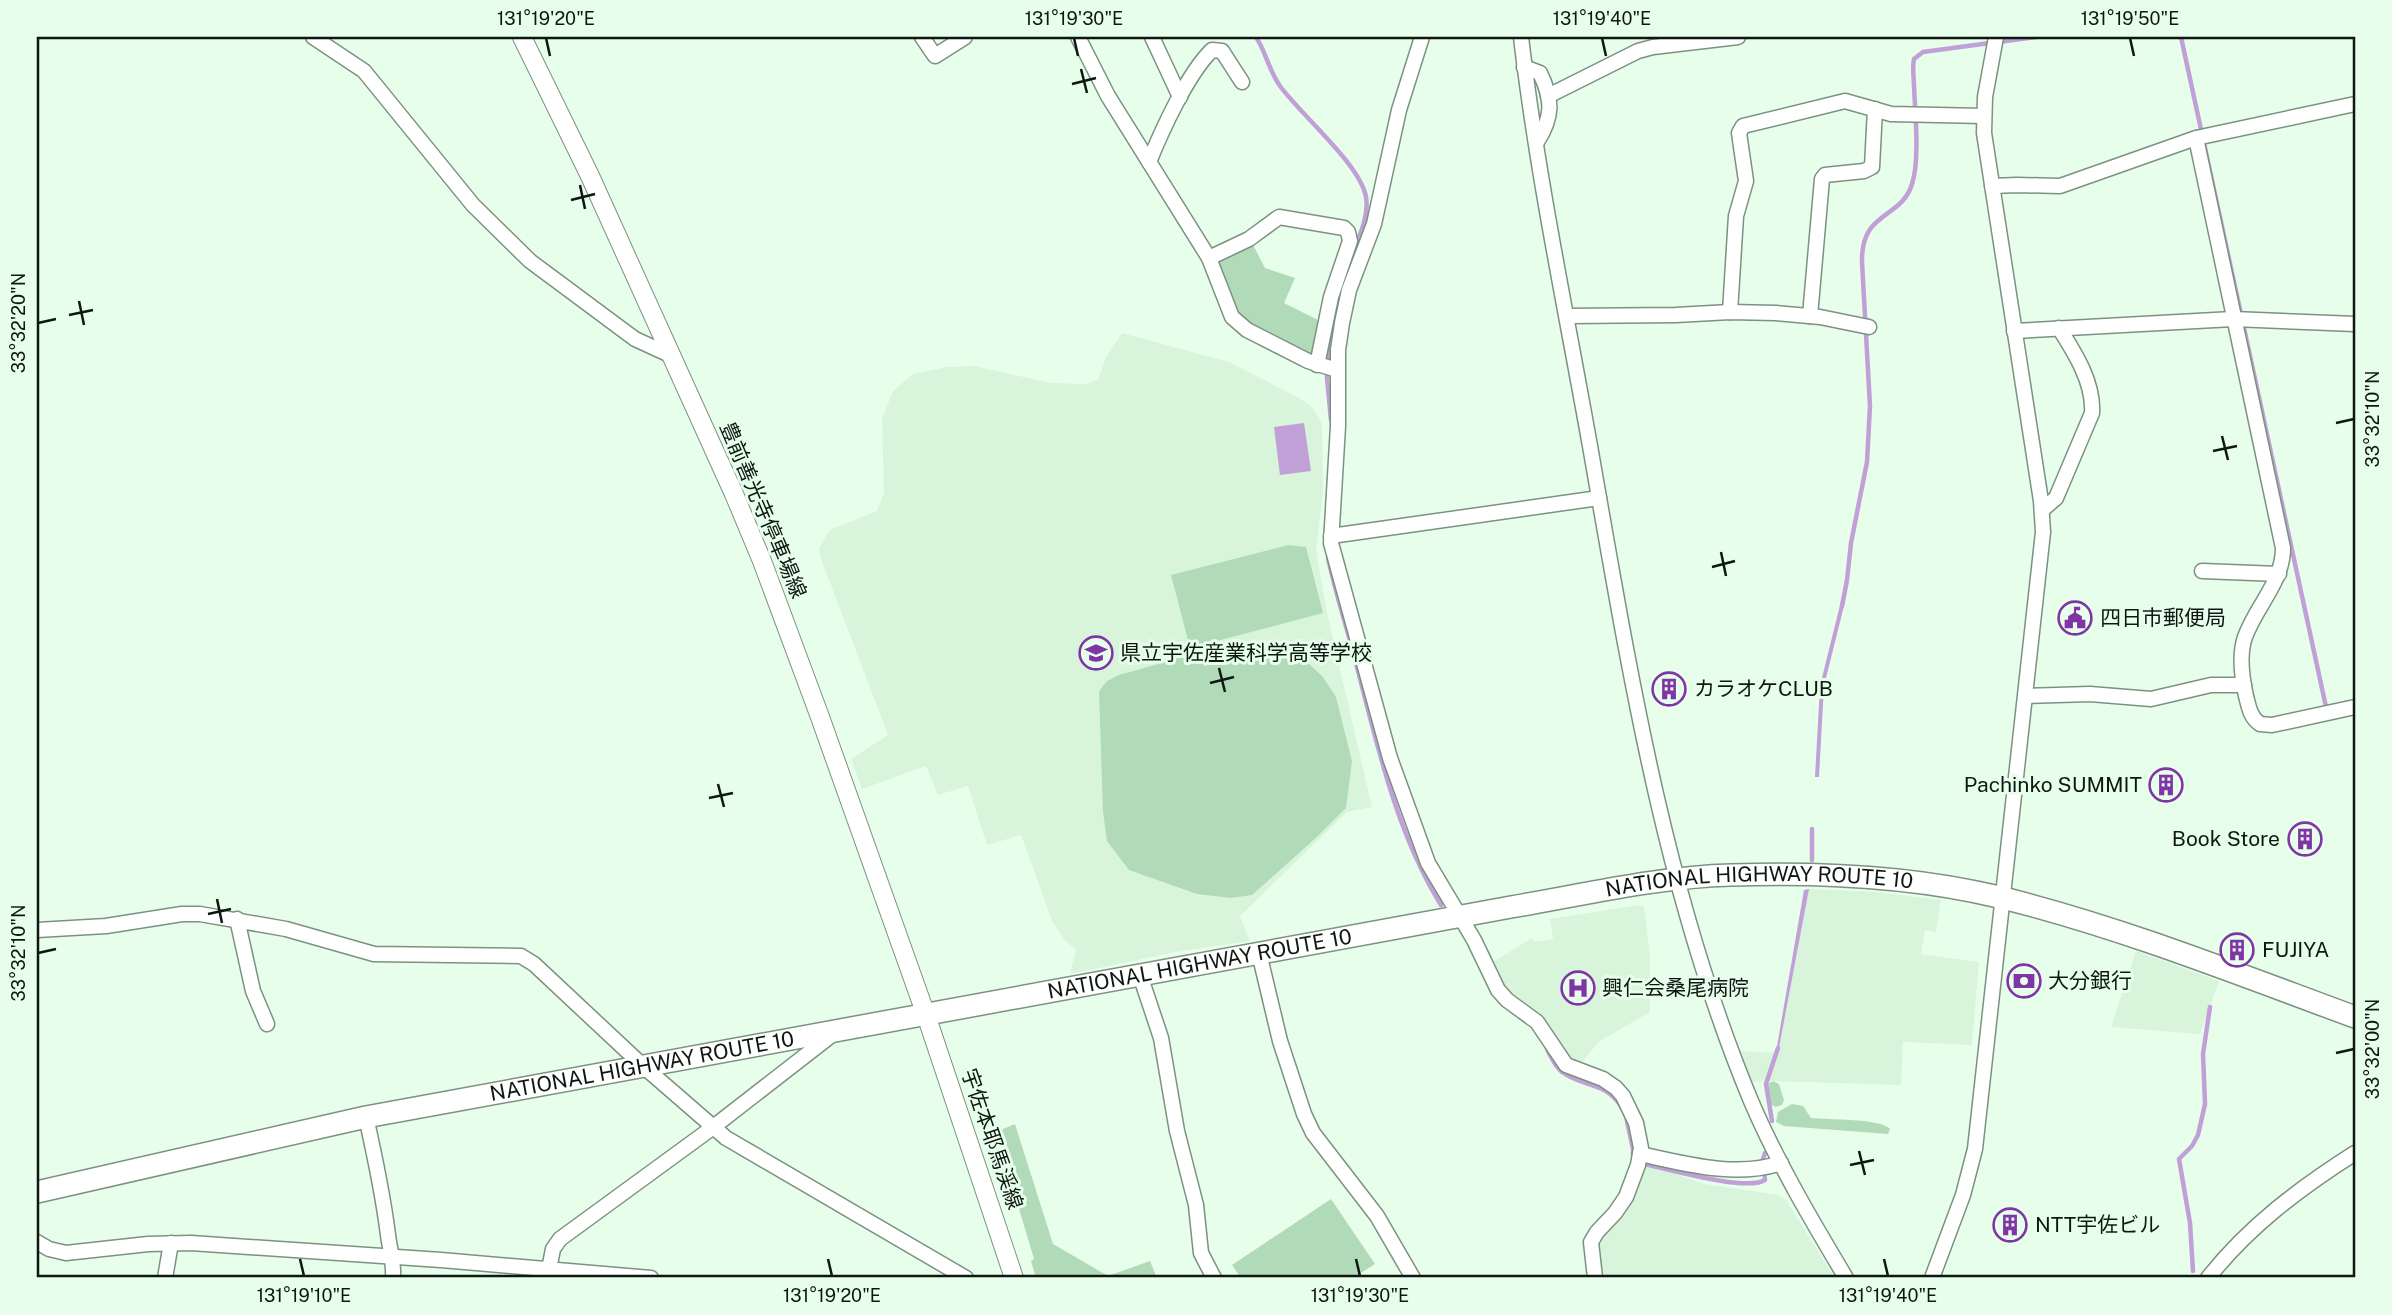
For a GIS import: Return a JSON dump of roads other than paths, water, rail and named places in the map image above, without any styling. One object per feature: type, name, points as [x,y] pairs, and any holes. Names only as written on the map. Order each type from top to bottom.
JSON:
[{"type":"highway","name":"NATIONAL HIGHWAY ROUTE 10","points":[[37,1192],[366,1117],[1460,916],[1676,880],[1728,875],[1839,876],[1924,884],[2003,898],[2117,931],[2355,1017]]},
{"type":"main road","name":"豊前善光寺停車場線","points":[[522,37],[590,176],[762,561],[926,1015]]},
{"type":"main road","name":"宇佐本耶馬渓線","points":[[926,1015],[1014,1278]]},
{"type":"street","points":[[313,37],[363,71],[473,205],[530,261],[635,339],[672,356]]},
{"type":"street","points":[[922,37],[935,56],[965,37]]},
{"type":"street","points":[[1078,37],[1108,96],[1209,258],[1232,317],[1239,325],[1317,365],[1337,370]]},
{"type":"street","points":[[1152,37],[1180,97]]},
{"type":"street","points":[[1422,37],[1397,120],[1374,224],[1345,305],[1337,370],[1338,426],[1331,536],[1335,560],[1367,676],[1416,834],[1428,863],[1484,958],[1498,990],[1507,1000],[1537,1021],[1566,1065],[1611,1083],[1623,1096],[1639,1132],[1640,1154],[1636,1173],[1626,1196],[1591,1242],[1595,1278]]},
{"type":"street","points":[[1521,37],[1599,498],[1648,761],[1676,880],[1741,1074],[1764,1129],[1846,1278]]},
{"type":"street","points":[[1548,96],[1638,51],[1738,37]]},
{"type":"street","points":[[1932,1278],[1963,1195],[1975,1149],[2040,563],[2042,510],[1983,116],[1988,71],[1996,37]]},
{"type":"street","points":[[1149,162],[1180,97],[1212,50],[1222,51],[1242,82]]},
{"type":"street","points":[[1524,67],[1540,73],[1548,96],[1549,121],[1537,142]]},
{"type":"street","points":[[1730,312],[1736,216],[1746,175],[1740,129],[1845,101],[1891,114],[1983,116]]},
{"type":"street","points":[[1992,186],[2068,184],[2196,138],[2355,104]]},
{"type":"street","points":[[1810,316],[1822,179],[1825,175],[1864,172],[1872,167],[1875,109]]},
{"type":"street","points":[[2196,138],[2282,538],[2283,558],[2279,574],[2245,636],[2242,652],[2244,685],[2253,718],[2266,725],[2355,707]]},
{"type":"street","points":[[1209,258],[1249,239],[1279,217],[1344,228],[1350,241],[1331,296],[1317,365]]},
{"type":"street","points":[[1567,316],[1730,312],[1810,316],[1868,327]]},
{"type":"street","points":[[2014,331],[2233,319],[2355,324]]},
{"type":"street","points":[[2042,510],[2056,498],[2092,414],[2092,401],[2083,373],[2059,328]]},
{"type":"street","points":[[1331,536],[1599,498]]},
{"type":"street","points":[[2203,571],[2279,574]]},
{"type":"street","points":[[2026,696],[2090,694],[2151,699],[2211,685],[2244,685]]},
{"type":"street","points":[[37,930],[107,926],[182,914],[237,919],[286,929],[374,954],[521,956],[534,964],[712,1128],[733,1143],[966,1278]]},
{"type":"street","points":[[237,919],[253,991],[267,1024]]},
{"type":"street","points":[[1259,953],[1280,1041],[1313,1133],[1377,1216],[1413,1278]]},
{"type":"street","points":[[1140,975],[1161,1038],[1177,1131],[1197,1216],[1201,1253],[1214,1278]]},
{"type":"street","points":[[548,1269],[553,1249],[560,1239],[712,1128],[837,1031]]},
{"type":"street","points":[[366,1117],[381,1185],[393,1257],[393,1278]]},
{"type":"street","points":[[2208,1278],[2275,1208],[2355,1153]]},
{"type":"street","points":[[1640,1154],[1691,1164],[1746,1170],[1762,1169],[1781,1163]]},
{"type":"street","points":[[37,1242],[49,1249],[66,1253],[170,1243],[393,1257],[548,1269],[610,1277],[651,1278]]},
{"type":"street","points":[[165,1278],[170,1243]]},
{"type":"waterway","points":[[1256,37],[1280,86],[1341,155],[1361,184],[1366,197],[1366,210],[1354,249]]},
{"type":"waterway","points":[[1999,42],[2036,37]]},
{"type":"waterway","points":[[2181,37],[2326,707]]},
{"type":"waterway","points":[[1842,606],[1867,462],[1870,406],[1863,245],[1874,224],[1907,196],[1912,184],[1916,149],[1914,59],[1923,52],[1990,43]]},
{"type":"waterway","points":[[1331,420],[1328,357],[1340,290]]},
{"type":"waterway","points":[[1328,558],[1390,790],[1412,849],[1441,905]]},
{"type":"waterway","points":[[1812,829],[1812,860]]},
{"type":"waterway","points":[[2193,1271],[2190,1223],[2179,1159],[2192,1146],[2198,1135],[2205,1104],[2203,1054],[2210,1007]]},
{"type":"waterway","points":[[1772,1121],[1766,1084],[1778,1048]]},
{"type":"waterway","points":[[1547,1049],[1562,1072],[1609,1093],[1622,1108]]},
{"type":"waterway","points":[[1626,1116],[1633,1155]]},
{"type":"waterway","points":[[1640,1163],[1724,1181],[1755,1183],[1765,1180],[1765,1153]]},
{"type":"place","name":"四日市郵便局","points":[[2075,618]]},
{"type":"place","name":"県立宇佐産業科学高等学校","points":[[1096,653]]},
{"type":"place","name":"カラオケCLUB","points":[[1669,689]]},
{"type":"place","name":"Pachinko SUMMIT","points":[[2166,785]]},
{"type":"place","name":"Book Store","points":[[2305,839]]},
{"type":"place","name":"FUJIYA","points":[[2237,950]]},
{"type":"place","name":"大分銀行","points":[[2024,981]]},
{"type":"place","name":"興仁会桑尾病院","points":[[1578,988]]},
{"type":"place","name":"NTT宇佐ビル","points":[[2010,1225]]}]
